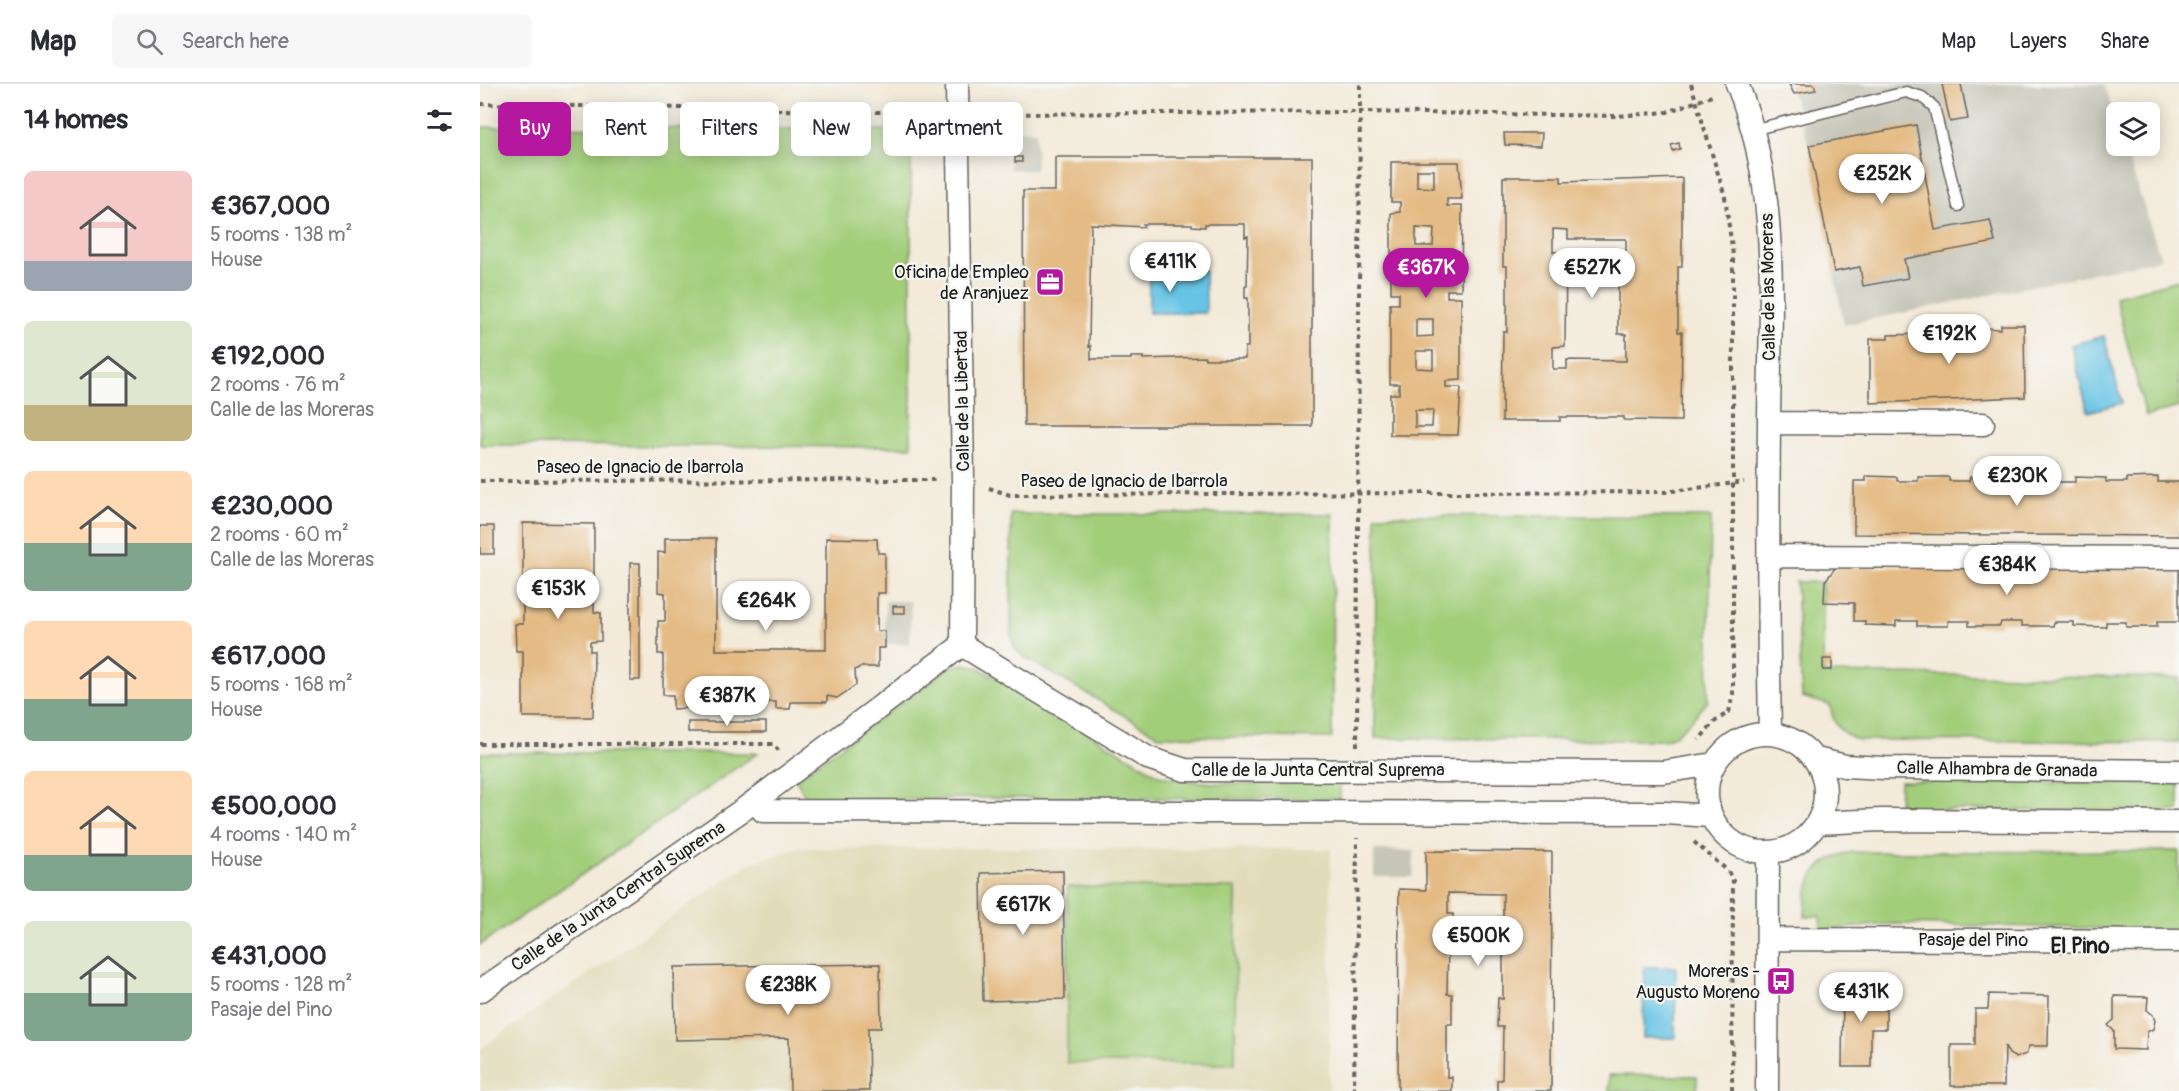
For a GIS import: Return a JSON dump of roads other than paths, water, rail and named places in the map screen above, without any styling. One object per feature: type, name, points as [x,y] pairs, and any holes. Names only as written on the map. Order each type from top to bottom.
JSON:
[{"type":"street","name":"Calle de la Libertad","points":[[957,84],[963,480],[962,645]]},
{"type":"street","name":"Calle de las Moreras","points":[[1738,85],[1764,181],[1771,265],[1770,733]]},
{"type":"street","points":[[1769,423],[1983,424]]},
{"type":"street","points":[[1769,556],[2179,558]]},
{"type":"street","name":"Calle de la Junta Central Suprema","points":[[480,991],[755,801],[962,645],[1148,758],[1185,770],[1664,772],[1714,765]]},
{"type":"street","points":[[1770,733],[1796,741],[1816,759],[1826,791],[1824,807],[1818,823],[1805,839],[1788,849],[1768,853],[1750,851],[1734,843],[1720,831],[1711,816],[1706,790],[1714,765],[1724,751],[1737,741],[1753,735],[1770,733]]},
{"type":"street","name":"Calle Alhambra de Granada","points":[[1816,759],[1845,766],[1884,768],[2179,771]]},
{"type":"street","points":[[755,801],[762,811],[1666,813],[1711,816]]},
{"type":"street","points":[[1818,823],[1872,820],[2179,822]]},
{"type":"street","points":[[1767,1091],[1768,853]]},
{"type":"street","name":"Pasaje del Pino","points":[[1768,939],[2179,941]]},
{"type":"lane","points":[[1752,130],[1906,92],[1922,97],[1934,107],[1958,206]]},
{"type":"water","points":[[1149,270],[1205,270],[1206,313],[1149,313]]},
{"type":"water","points":[[2104,336],[2122,403],[2088,412],[2071,345]]},
{"type":"water","points":[[1644,967],[1676,967],[1675,1038],[1643,1038]]},
{"type":"place","name":"Oficina de Empleo de Aranjuez","points":[[1050,282]]},
{"type":"place","name":"Moreras - Augusto Moreno","points":[[1781,981]]},
{"type":"district","name":"El Pino","points":[[2080,946]]}]
